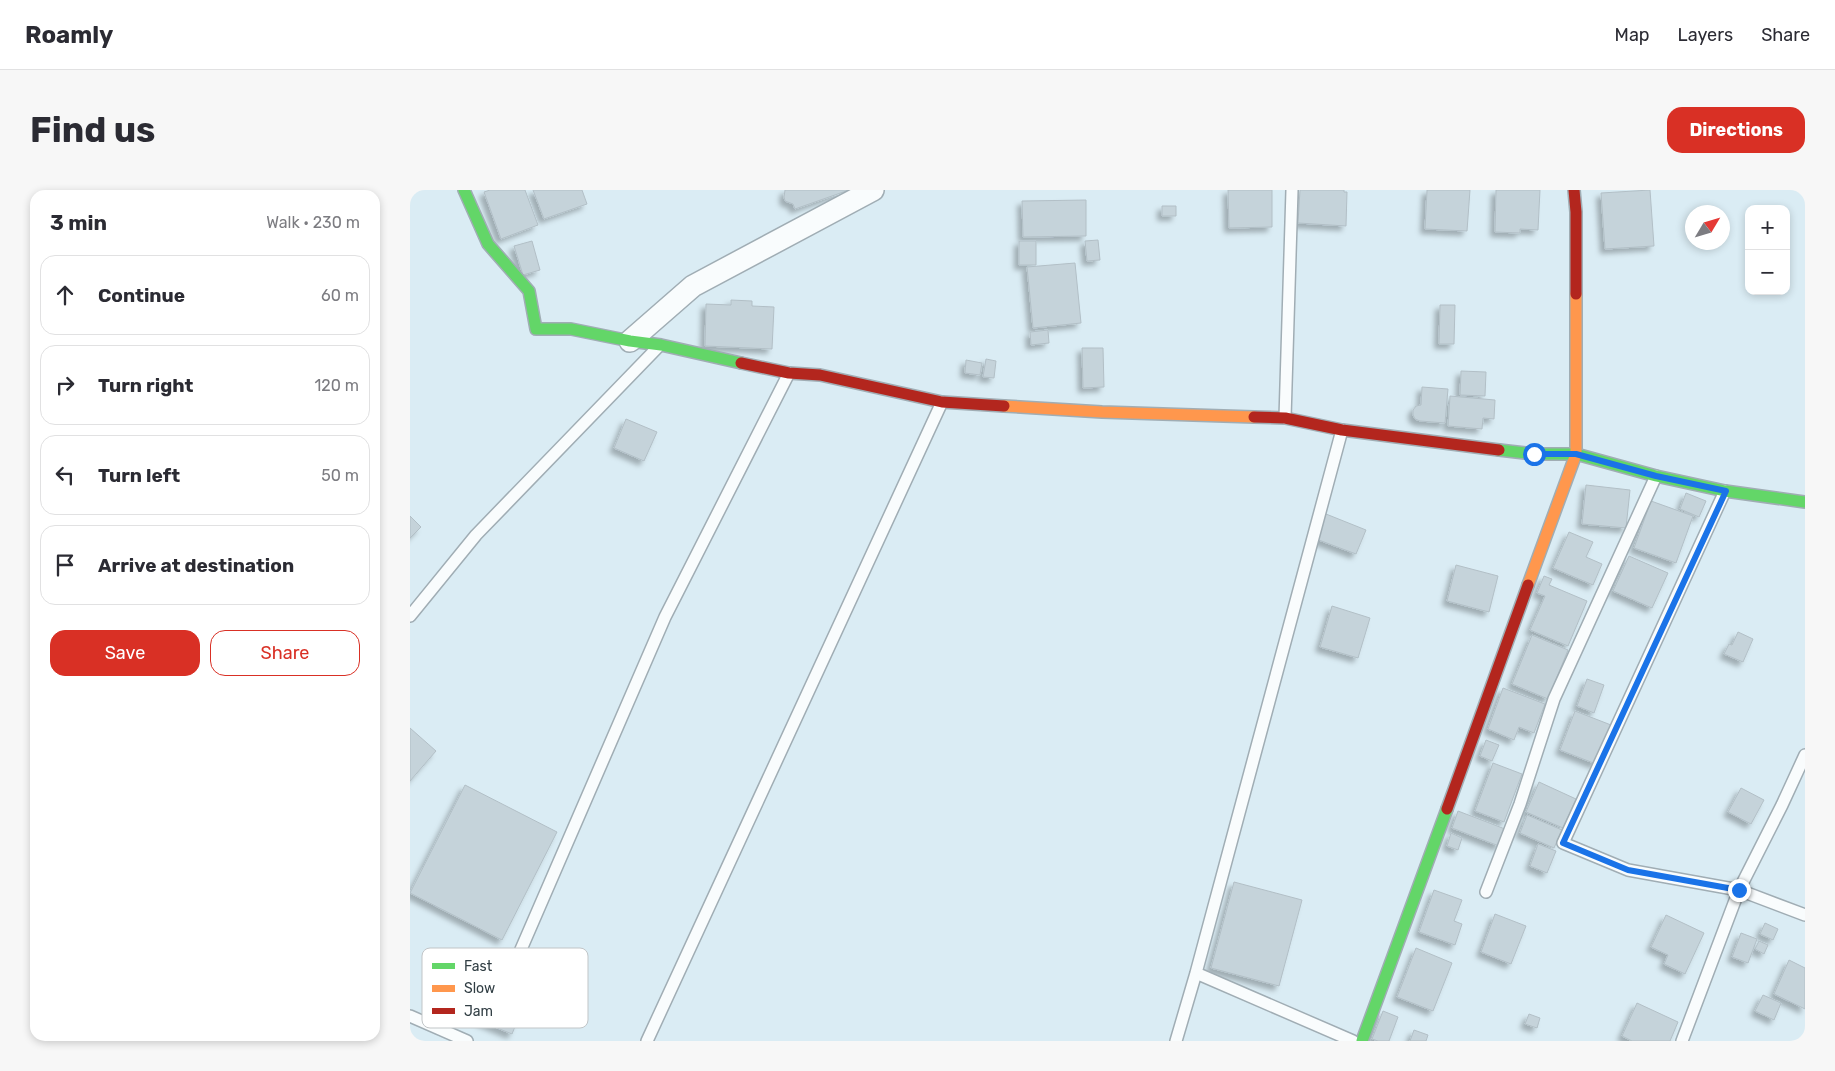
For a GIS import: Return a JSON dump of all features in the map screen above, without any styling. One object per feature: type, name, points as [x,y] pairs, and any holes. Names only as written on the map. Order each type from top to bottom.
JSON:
[{"type":"street","points":[[464,190],[488,244],[528,291],[536,329],[571,329],[661,345],[789,373],[820,375],[942,402],[1102,412],[1285,418],[1342,430],[1534,454],[1576,454],[1656,476],[1726,491],[1805,502]]},
{"type":"street","points":[[630,341],[693,286],[873,190]]},
{"type":"street","points":[[1362,1041],[1576,454],[1576,212],[1574,190]]},
{"type":"lane","points":[[1285,418],[1292,190]]},
{"type":"lane","points":[[410,616],[476,535],[661,345]]},
{"type":"lane","points":[[522,948],[665,617],[789,373]]},
{"type":"lane","points":[[647,1041],[942,402]]},
{"type":"lane","points":[[1176,1041],[1342,430]]},
{"type":"lane","points":[[1486,892],[1520,804],[1554,699],[1656,476]]},
{"type":"lane","points":[[1726,491],[1563,843],[1628,870],[1739,890],[1805,915]]},
{"type":"lane","points":[[1682,1041],[1739,890],[1805,755]]},
{"type":"lane","points":[[1196,973],[1353,1041]]},
{"type":"lane","points":[[410,1016],[422,1021]]},
{"type":"lane","points":[[437,1028],[467,1041]]},
{"type":"building","points":[[490,190],[525,190],[538,225],[501,239],[484,192]]},
{"type":"building","points":[[533,190],[582,190],[587,204],[544,219]]},
{"type":"building","points":[[785,190],[849,190],[795,209],[793,204],[785,201]]},
{"type":"building","points":[[1228,190],[1272,190],[1272,227],[1229,228]]},
{"type":"building","points":[[1300,190],[1344,190],[1344,192],[1347,192],[1346,226],[1298,223]]},
{"type":"building","points":[[1427,190],[1470,190],[1467,231],[1425,229]]},
{"type":"building","points":[[1496,190],[1540,190],[1538,230],[1520,229],[1520,233],[1495,232]]},
{"type":"building","points":[[1650,190],[1654,246],[1605,249],[1601,193]]},
{"type":"building","points":[[1086,200],[1086,236],[1023,237],[1022,201]]},
{"type":"building","points":[[1162,206],[1176,206],[1176,216],[1162,216]]},
{"type":"building","points":[[1098,240],[1100,260],[1087,261],[1085,241]]},
{"type":"building","points":[[532,241],[540,270],[523,275],[514,246]]},
{"type":"building","points":[[1019,241],[1036,241],[1036,265],[1019,265]]},
{"type":"building","points":[[1075,263],[1081,323],[1033,328],[1027,267]]},
{"type":"building","points":[[731,300],[752,301],[752,306],[774,307],[772,349],[705,346],[706,304],[731,305]]},
{"type":"building","points":[[1440,305],[1455,305],[1454,344],[1439,344]]},
{"type":"building","points":[[1048,330],[1049,343],[1031,345],[1030,332]]},
{"type":"building","points":[[1082,348],[1103,348],[1104,387],[1083,388]]},
{"type":"building","points":[[986,359],[996,361],[994,378],[983,377]]},
{"type":"building","points":[[966,360],[982,363],[980,375],[965,373]]},
{"type":"building","points":[[1461,371],[1486,372],[1485,396],[1460,395]]},
{"type":"building","points":[[1422,387],[1448,389],[1445,423],[1415,419],[1413,410],[1416,406],[1421,405]]},
{"type":"building","points":[[1450,396],[1495,400],[1494,419],[1483,418],[1482,429],[1448,426]]},
{"type":"building","points":[[626,419],[657,432],[644,461],[614,448]]},
{"type":"building","points":[[1586,485],[1630,490],[1626,528],[1582,524]]},
{"type":"building","points":[[1686,493],[1706,501],[1699,517],[1680,509]]},
{"type":"building","points":[[1651,501],[1693,516],[1676,563],[1634,548]]},
{"type":"building","points":[[1326,514],[1366,530],[1356,554],[1316,539]]},
{"type":"building","points":[[410,516],[421,527],[410,538]]},
{"type":"building","points":[[1569,532],[1593,542],[1586,557],[1602,564],[1593,585],[1553,568]]},
{"type":"building","points":[[1629,556],[1668,573],[1652,608],[1613,591]]},
{"type":"building","points":[[1456,565],[1498,576],[1489,612],[1447,601]]},
{"type":"building","points":[[1544,576],[1552,579],[1549,585],[1587,601],[1568,646],[1530,630],[1545,596],[1537,593]]},
{"type":"building","points":[[1332,606],[1370,618],[1358,658],[1320,647]]},
{"type":"building","points":[[1738,632],[1753,639],[1743,662],[1724,654],[1729,644],[1732,645]]},
{"type":"building","points":[[1532,635],[1568,650],[1548,699],[1512,684]]},
{"type":"building","points":[[1587,679],[1604,685],[1594,713],[1577,706]]},
{"type":"building","points":[[1503,688],[1545,704],[1534,733],[1519,727],[1514,740],[1488,729]]},
{"type":"building","points":[[1575,711],[1611,725],[1596,764],[1560,750]]},
{"type":"building","points":[[410,728],[436,751],[410,781]]},
{"type":"building","points":[[1486,740],[1499,745],[1492,761],[1480,756]]},
{"type":"building","points":[[1493,763],[1522,774],[1504,822],[1475,811]]},
{"type":"building","points":[[1539,782],[1576,799],[1563,828],[1526,812]]},
{"type":"building","points":[[465,785],[557,832],[502,940],[410,893]]},
{"type":"building","points":[[1741,788],[1764,800],[1751,824],[1728,812]]},
{"type":"building","points":[[1458,811],[1505,829],[1499,846],[1452,828]]},
{"type":"building","points":[[1527,815],[1562,830],[1554,848],[1520,833]]},
{"type":"building","points":[[1451,833],[1462,838],[1458,850],[1447,846]]},
{"type":"building","points":[[1538,844],[1556,851],[1547,873],[1530,866]]},
{"type":"building","points":[[1234,882],[1302,900],[1279,986],[1211,968]]},
{"type":"building","points":[[1434,890],[1462,900],[1454,921],[1462,924],[1455,945],[1419,932]]},
{"type":"building","points":[[1495,914],[1526,926],[1511,964],[1481,952]]},
{"type":"building","points":[[1666,915],[1704,933],[1685,974],[1664,964],[1668,955],[1651,947]]},
{"type":"building","points":[[1765,923],[1778,929],[1773,940],[1760,934]]},
{"type":"building","points":[[1741,933],[1757,939],[1748,963],[1732,957]]},
{"type":"building","points":[[1759,941],[1768,945],[1764,954],[1755,949]]},
{"type":"building","points":[[1416,948],[1452,963],[1433,1011],[1397,997]]},
{"type":"building","points":[[1789,960],[1805,968],[1805,1009],[1774,994]]},
{"type":"building","points":[[1763,995],[1781,1003],[1774,1020],[1755,1011]]},
{"type":"building","points":[[1637,1003],[1678,1022],[1670,1041],[1632,1041],[1622,1036]]},
{"type":"building","points":[[1383,1011],[1398,1017],[1389,1041],[1372,1039]]},
{"type":"building","points":[[1529,1014],[1540,1018],[1537,1028],[1525,1024]]},
{"type":"building","points":[[497,1028],[514,1028],[512,1034]]},
{"type":"building","points":[[1414,1030],[1428,1035],[1426,1041],[1410,1041]]},
{"type":"traffic: fast","points":[[464,190],[488,244],[529,291],[536,329],[571,329],[661,345],[741,363]]},
{"type":"traffic: fast","points":[[1499,450],[1534,454],[1576,454],[1656,476],[1725,491],[1805,502]]},
{"type":"traffic: fast","points":[[1362,1041],[1447,809]]},
{"type":"traffic: slow","points":[[1528,585],[1576,454],[1576,294]]},
{"type":"traffic: slow","points":[[1004,406],[1102,412],[1254,417]]},
{"type":"traffic: jam","points":[[1574,190],[1576,212],[1576,294]]},
{"type":"traffic: jam","points":[[741,363],[789,373],[820,375],[942,402],[1004,406]]},
{"type":"traffic: jam","points":[[1254,417],[1285,418],[1342,430],[1499,450]]},
{"type":"traffic: jam","points":[[1447,809],[1528,585]]},
{"type":"route","points":[[1534,454],[1576,454],[1656,476],[1726,491],[1563,843],[1628,870],[1739,890]]}]
